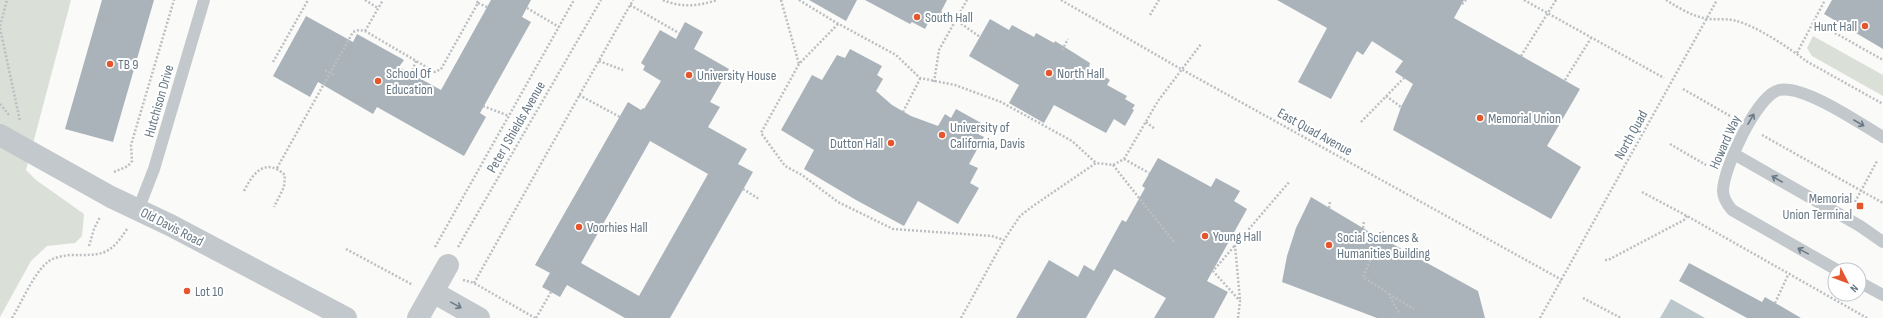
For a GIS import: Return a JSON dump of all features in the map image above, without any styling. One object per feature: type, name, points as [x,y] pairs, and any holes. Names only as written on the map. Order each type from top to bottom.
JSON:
[{"type":"street","name":"Old Davis Road","points":[[9,140],[103,193],[346,318]]},
{"type":"street","points":[[418,318],[433,292],[440,259]]},
{"type":"street","points":[[433,292],[479,318]]},
{"type":"lane","name":"Hutchison Drive","points":[[138,210],[154,169],[204,0]]},
{"type":"lane","name":"Howard Way","points":[[1827,264],[1740,216],[1732,210],[1726,202],[1723,191],[1725,177],[1734,154],[1759,105],[1767,96],[1779,90],[1793,89],[1808,94],[1883,137]]},
{"type":"lane","points":[[1734,154],[1860,226],[1883,242]]},
{"type":"lane","points":[[1867,286],[1883,295]]},
{"type":"path","points":[[7,0],[0,27],[21,130],[9,140]]},
{"type":"path","points":[[128,166],[132,161],[131,146],[174,0]]},
{"type":"path","points":[[273,62],[308,0]]},
{"type":"path","points":[[365,0],[378,8]]},
{"type":"path","points":[[366,30],[382,0]]},
{"type":"path","points":[[440,259],[509,116],[574,0]]},
{"type":"path","name":"Peter J Shields Avenue","points":[[440,259],[601,0]]},
{"type":"path","points":[[551,292],[536,318],[474,283],[633,0]]},
{"type":"path","points":[[663,0],[672,4],[699,6],[717,0]]},
{"type":"path","points":[[781,0],[800,64]]},
{"type":"path","points":[[799,0],[838,24],[896,55],[920,78],[955,85],[1001,102],[1072,140],[1096,163]]},
{"type":"path","points":[[934,82],[939,50],[967,0]]},
{"type":"path","name":"East Quad Avenue","points":[[1061,0],[1181,69],[1562,280]]},
{"type":"path","points":[[1150,15],[1159,0]]},
{"type":"path","points":[[1462,4],[1466,0]]},
{"type":"path","points":[[1524,0],[1664,78]]},
{"type":"path","points":[[1521,56],[1556,0]]},
{"type":"path","points":[[1666,0],[1695,15],[1707,19],[1736,20],[1748,25],[1797,53],[1806,61],[1883,104]]},
{"type":"path","name":"North Quad","points":[[1540,318],[1717,0]]},
{"type":"path","points":[[1797,53],[1825,0]]},
{"type":"path","points":[[277,168],[353,32],[366,30],[435,72],[441,69],[477,1],[487,7]]},
{"type":"path","points":[[630,5],[679,33]]},
{"type":"path","points":[[527,8],[559,27]]},
{"type":"path","points":[[940,12],[956,20],[980,37]]},
{"type":"path","points":[[1814,21],[1883,60]]},
{"type":"path","points":[[838,24],[800,64],[761,133],[785,166],[802,175],[838,202],[892,229],[992,236],[1004,240]]},
{"type":"path","points":[[1565,80],[1591,38]]},
{"type":"path","points":[[1062,50],[1068,39]]},
{"type":"path","points":[[961,318],[1004,240],[1020,216],[1032,206],[1096,163],[1113,164],[1124,159],[1146,122],[1181,69],[1201,44]]},
{"type":"path","points":[[411,74],[416,61]]},
{"type":"path","points":[[599,61],[623,70]]},
{"type":"path","points":[[325,70],[334,75]]},
{"type":"path","points":[[903,112],[920,78]]},
{"type":"path","points":[[1361,122],[1404,78]]},
{"type":"path","points":[[1683,89],[1733,118]]},
{"type":"path","points":[[579,95],[620,116]]},
{"type":"path","points":[[1386,96],[1400,107]]},
{"type":"path","points":[[484,106],[509,116]]},
{"type":"path","points":[[1146,122],[1155,129]]},
{"type":"path","points":[[1760,134],[1883,203]]},
{"type":"path","points":[[1670,144],[1706,166]]},
{"type":"path","points":[[1124,159],[1149,173]]},
{"type":"path","points":[[1855,202],[1877,161]]},
{"type":"path","points":[[1113,164],[1174,242]]},
{"type":"path","points":[[244,192],[253,175],[269,166],[277,168],[284,175],[284,187],[274,207]]},
{"type":"path","points":[[1240,300],[1213,271],[1290,180]]},
{"type":"path","points":[[743,189],[759,199]]},
{"type":"path","points":[[1642,192],[1867,318]]},
{"type":"path","points":[[1329,208],[1330,202]]},
{"type":"path","points":[[12,318],[38,272],[49,260],[62,256],[100,254],[110,250],[126,231],[138,210]]},
{"type":"path","points":[[1604,260],[1608,260],[1684,220],[1687,216]]},
{"type":"path","points":[[90,246],[94,229],[100,217]]},
{"type":"path","points":[[1363,228],[1364,221]]},
{"type":"path","points":[[1383,232],[1363,276],[1414,309]]},
{"type":"path","points":[[1235,245],[1240,300],[1238,318]]},
{"type":"path","points":[[346,249],[414,285]]},
{"type":"path","points":[[1373,255],[1379,258]]},
{"type":"path","points":[[1775,303],[1788,274]]},
{"type":"path","points":[[1388,293],[1399,313]]},
{"type":"path","points":[[1583,298],[1621,318]]},
{"type":"shaded area","points":[[0,0],[71,0],[26,170],[36,180],[84,214],[82,236],[75,243],[47,246],[31,261],[0,317]]},
{"type":"shaded area","points":[[1813,36],[1883,75],[1883,96],[1812,56],[1807,48]]},
{"type":"shaded area","points":[[1671,299],[1705,318],[1660,318]]},
{"type":"building","name":"TB 9","points":[[102,0],[154,0],[113,142],[65,129]]},
{"type":"building","name":"School Of Education","points":[[491,0],[531,0],[522,17],[531,22],[480,113],[486,117],[464,156],[377,107],[373,114],[318,82],[310,97],[273,76],[306,16],[353,42],[357,34],[404,60],[399,67],[441,90]]},
{"type":"building","points":[[809,0],[857,0],[846,21]]},
{"type":"building","name":"South Hall","points":[[865,0],[947,0],[935,23],[929,21],[925,29],[912,22],[910,24]]},
{"type":"building","name":"Memorial Union","points":[[1277,0],[1464,0],[1454,18],[1580,89],[1547,146],[1581,167],[1551,219],[1393,130],[1401,107],[1413,84],[1395,72],[1403,61],[1372,41],[1363,55],[1357,51],[1331,99],[1298,82],[1327,28]]},
{"type":"building","name":"Hunt Hall","points":[[1832,0],[1883,0],[1883,49],[1824,14]]},
{"type":"building","name":"North Hall","points":[[990,19],[1009,30],[1012,25],[1034,37],[1036,33],[1054,43],[1055,41],[1090,63],[1089,67],[1110,80],[1107,85],[1127,96],[1125,99],[1135,105],[1132,109],[1134,110],[1125,126],[1114,119],[1106,133],[1054,105],[1044,123],[1009,103],[1019,85],[969,56]]},
{"type":"building","name":"Voorhies Hall","points":[[685,22],[703,32],[694,49],[729,69],[710,102],[720,107],[708,127],[747,149],[738,164],[753,172],[670,318],[625,318],[567,285],[560,297],[542,287],[550,273],[535,265],[628,102],[641,110],[643,108],[644,109],[661,81],[643,70],[645,66],[641,63],[660,30],[676,39]],"holes":[[[650,141],[708,174],[639,296],[581,263]]]},
{"type":"building","name":"Dutton Hall","points":[[850,49],[882,66],[877,75],[883,79],[876,91],[892,105],[911,116],[938,126],[945,114],[951,118],[956,109],[983,124],[978,134],[984,137],[969,164],[978,168],[970,183],[979,188],[958,224],[918,201],[904,226],[804,169],[814,150],[781,130],[812,75],[822,80],[837,55],[845,58]]},
{"type":"building","name":"Young Hall","points":[[1158,158],[1211,187],[1216,178],[1240,191],[1234,201],[1247,209],[1207,281],[1228,292],[1214,318],[1154,318],[1166,298],[1114,269],[1086,318],[1016,318],[1049,260],[1078,277],[1084,265],[1094,271],[1122,220],[1126,222],[1145,188],[1142,186]]},
{"type":"building","points":[[1311,197],[1388,243],[1389,242],[1478,291],[1485,318],[1377,318],[1282,282],[1287,256],[1296,228]]},
{"type":"building","points":[[1689,263],[1762,302],[1765,297],[1801,318],[1747,318],[1679,281]]},
{"type":"place","name":"South Hall","points":[[917,17]]},
{"type":"place","name":"Hunt Hall","points":[[1865,26]]},
{"type":"place","name":"TB 9","points":[[110,64]]},
{"type":"place","name":"North Hall","points":[[1049,73]]},
{"type":"place","name":"University House","points":[[689,75]]},
{"type":"place","name":"School Of Education","points":[[378,81]]},
{"type":"place","name":"Memorial Union","points":[[1480,118]]},
{"type":"place","name":"University of California, Davis","points":[[942,135]]},
{"type":"place","name":"Dutton Hall","points":[[891,143]]},
{"type":"place","name":"Memorial Union Terminal","points":[[1860,206]]},
{"type":"place","name":"Voorhies Hall","points":[[579,227]]},
{"type":"place","name":"Young Hall","points":[[1205,236]]},
{"type":"place","name":"Social Sciences & Humanities Building","points":[[1329,245]]},
{"type":"place","name":"Lot 10","points":[[187,291]]}]
